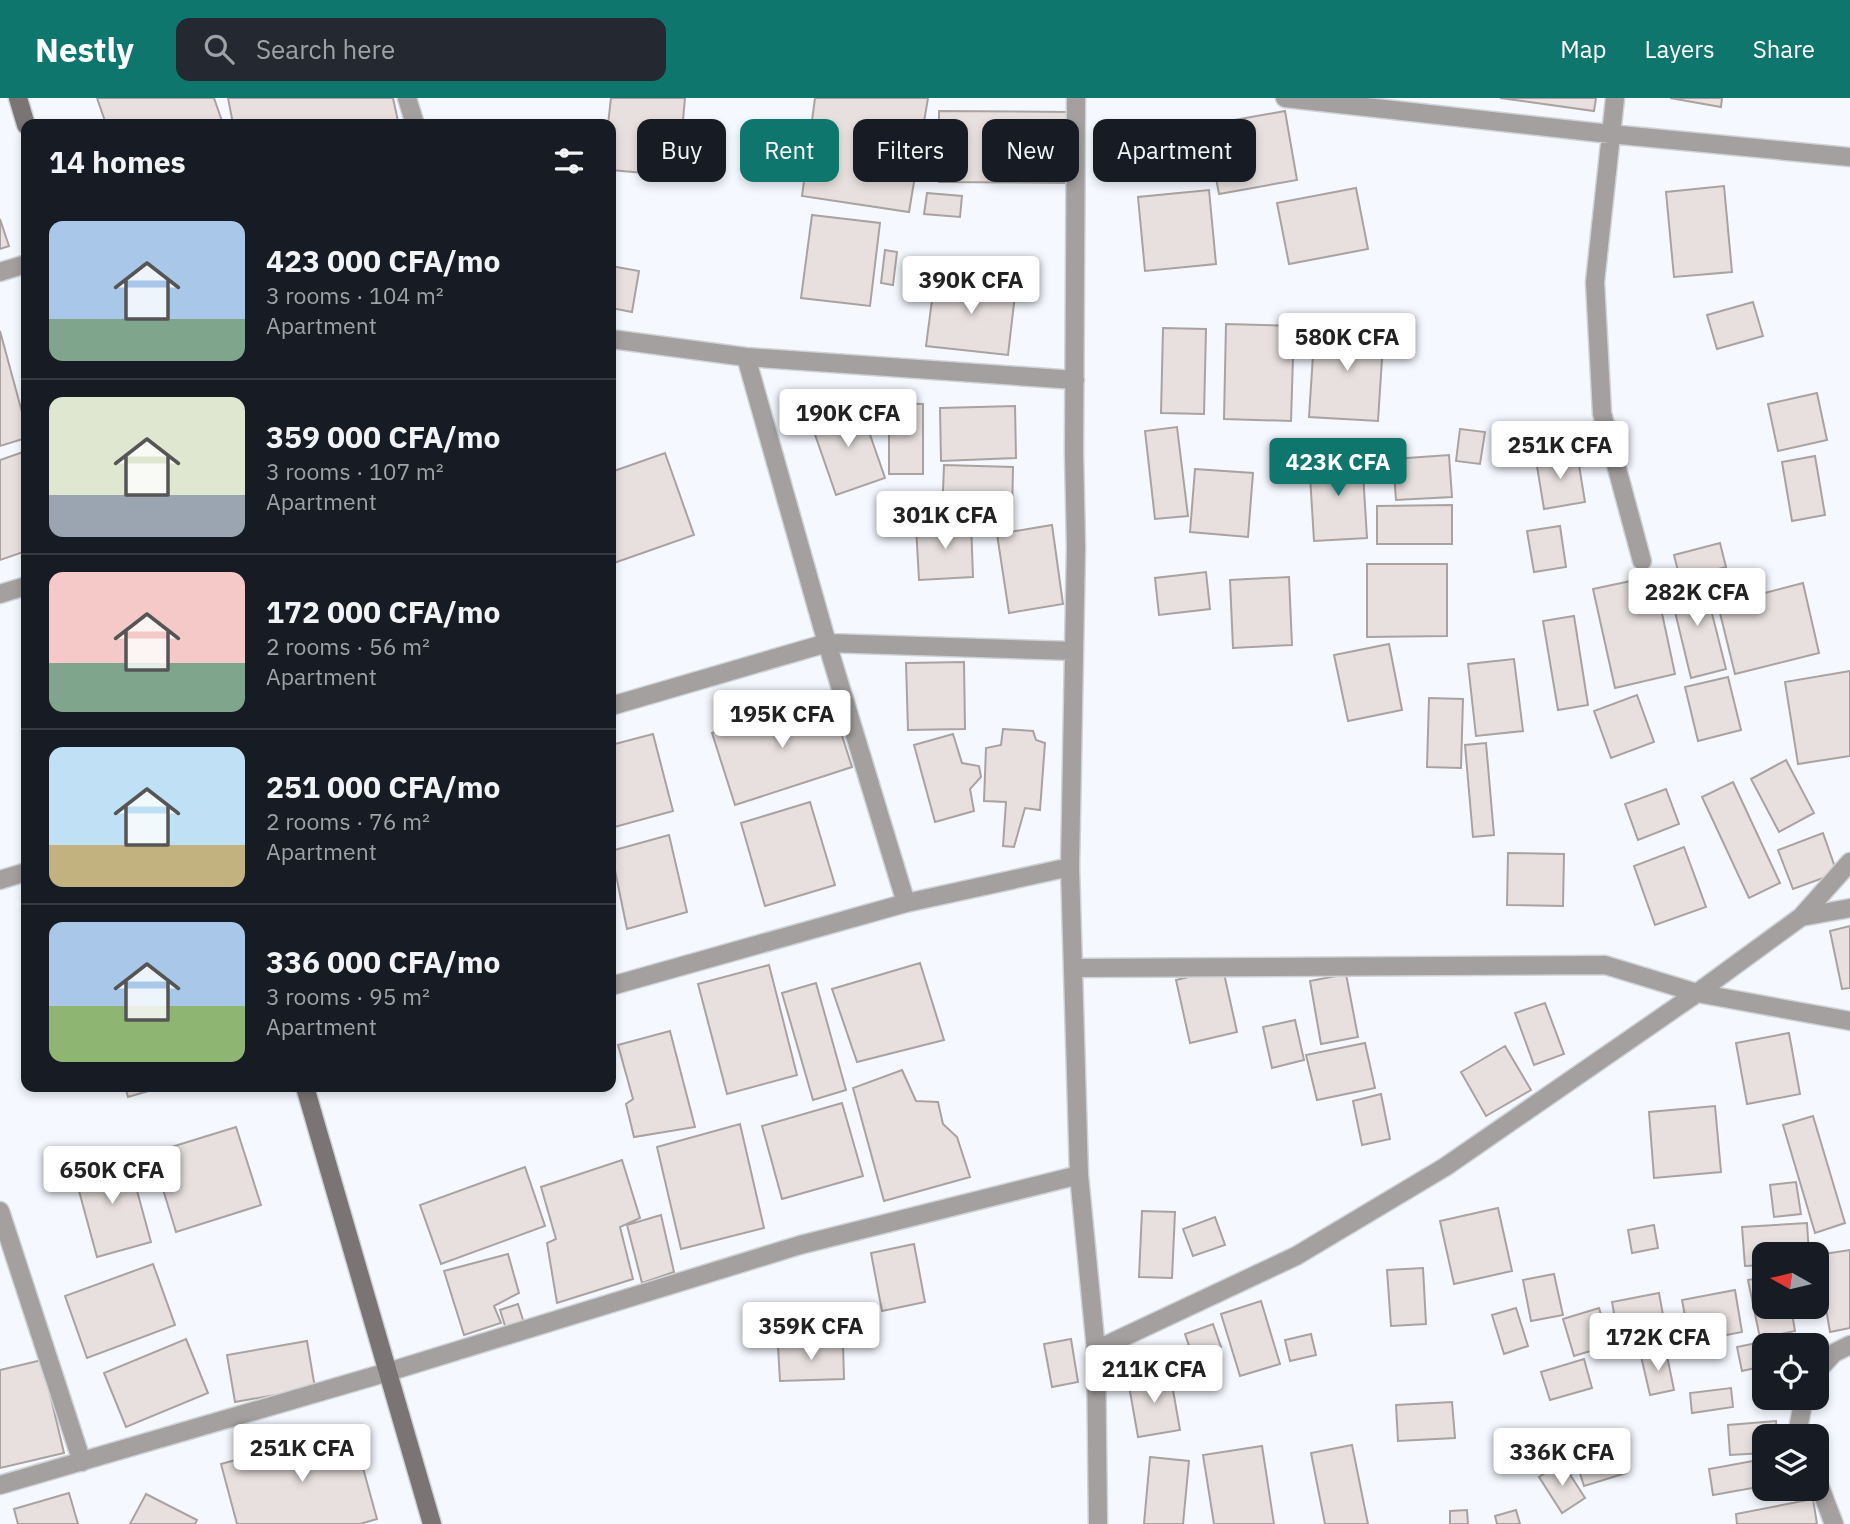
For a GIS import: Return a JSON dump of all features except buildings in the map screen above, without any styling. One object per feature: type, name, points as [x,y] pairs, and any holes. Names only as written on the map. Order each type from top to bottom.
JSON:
[{"type":"main road","points":[[18,98],[24,119]]},
{"type":"main road","points":[[306,1092],[432,1524]]},
{"type":"street","points":[[407,98],[413,119]]},
{"type":"street","points":[[1076,98],[1076,547],[1070,867],[1079,1175],[1096,1350],[1098,1524]]},
{"type":"street","points":[[1285,98],[1354,102],[1610,134],[1850,156]]},
{"type":"street","points":[[1615,98],[1595,282],[1602,413],[1642,561]]},
{"type":"street","points":[[0,272],[21,266]]},
{"type":"street","points":[[616,341],[746,357],[1075,380]]},
{"type":"street","points":[[746,357],[827,643],[906,903]]},
{"type":"street","points":[[0,594],[21,588]]},
{"type":"street","points":[[616,705],[827,643],[1073,651]]},
{"type":"street","points":[[1096,1350],[1296,1256],[1446,1167],[1697,993],[1801,917],[1850,862]]},
{"type":"street","points":[[616,985],[906,903],[1070,867]]},
{"type":"street","points":[[0,880],[21,874]]},
{"type":"street","points":[[1801,917],[1850,908]]},
{"type":"street","points":[[1073,968],[1605,965],[1697,993],[1850,1021]]},
{"type":"street","points":[[0,1485],[388,1372],[800,1245],[1079,1175]]},
{"type":"street","points":[[0,1210],[82,1462]]},
{"type":"street","points":[[1829,1358],[1850,1345]]},
{"type":"street","points":[[1825,1501],[1834,1524]]}]
